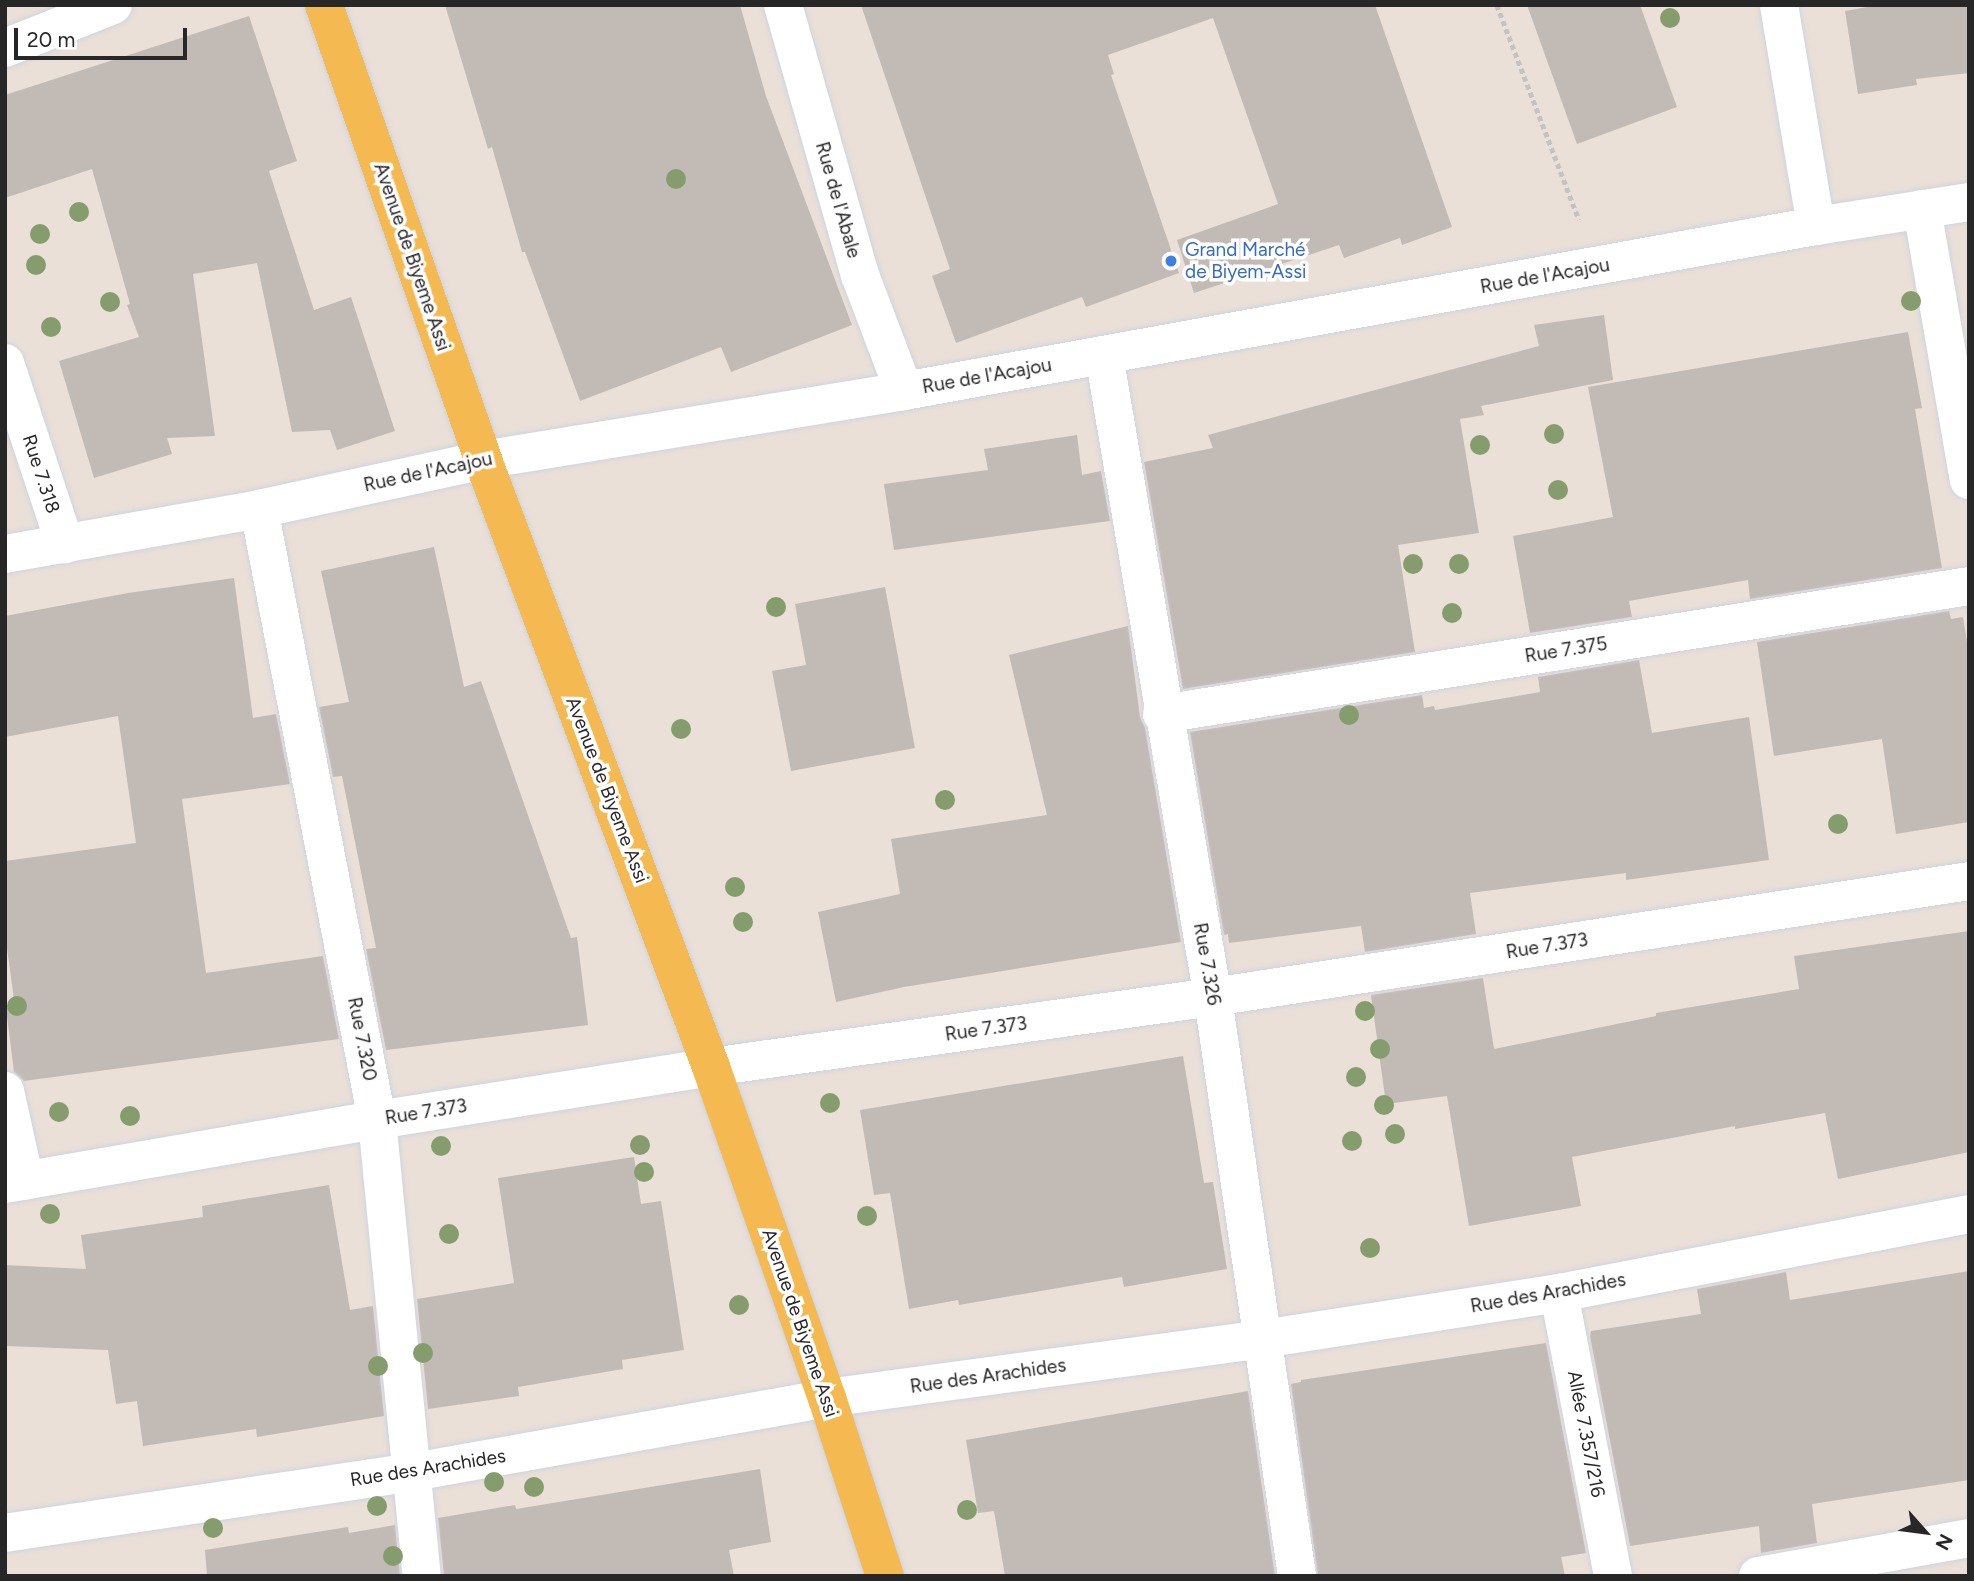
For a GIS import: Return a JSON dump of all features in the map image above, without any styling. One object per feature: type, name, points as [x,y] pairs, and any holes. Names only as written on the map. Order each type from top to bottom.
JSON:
[{"type":"main road","name":"Avenue de Biyeme Assi","points":[[324,5],[484,460],[711,1067],[827,1398],[885,1576]]},
{"type":"street","points":[[5,48],[113,5]]},
{"type":"street","name":"Rue de l'Abale","points":[[783,5],[860,275],[904,391]]},
{"type":"street","points":[[1779,5],[1816,226]]},
{"type":"street","name":"Rue de l'Acajou","points":[[5,554],[259,509],[484,460],[904,391],[1816,226],[1969,202]]},
{"type":"street","points":[[1922,209],[1969,480]]},
{"type":"street","name":"Rue 7.326","points":[[1104,355],[1213,997],[1297,1576]]},
{"type":"street","name":"Rue 7.318","points":[[5,363],[65,544]]},
{"type":"street","name":"Rue 7.320","points":[[259,509],[377,1120],[422,1576]]},
{"type":"street","name":"Rue 7.375","points":[[1163,714],[1969,586]]},
{"type":"street","name":"Rue 7.373","points":[[15,1182],[377,1120],[711,1067],[1213,997],[1969,881]]},
{"type":"street","points":[[5,1091],[15,1182]]},
{"type":"street","name":"Rue des Arachides","points":[[5,1533],[413,1472],[827,1398],[1262,1339],[1559,1293],[1969,1214]]},
{"type":"street","name":"Allée 7.357/216","points":[[1559,1293],[1613,1576]]},
{"type":"street","points":[[1777,1574],[1969,1538]]},
{"type":"path","points":[[1497,5],[1597,266]]},
{"type":"building","points":[[445,5],[740,5],[766,96],[852,325],[731,372],[721,347],[580,401],[525,252],[522,252],[492,147],[488,149]]},
{"type":"building","points":[[861,5],[1375,5],[1452,227],[1402,245],[1400,238],[1344,258],[1339,245],[1194,293],[1177,240],[1278,204],[1213,18],[1108,55],[1114,74],[1111,75],[1179,273],[1086,307],[1082,297],[956,343],[932,276],[950,269]]},
{"type":"building","points":[[1527,5],[1640,5],[1677,107],[1577,144]]},
{"type":"building","points":[[1879,5],[1969,5],[1969,73],[1916,79],[1917,85],[1858,94],[1845,11]]},
{"type":"building","points":[[249,16],[297,161],[269,171],[314,310],[351,297],[395,431],[337,450],[330,430],[292,432],[257,263],[193,274],[215,436],[167,438],[172,454],[94,478],[59,361],[139,337],[127,305],[130,304],[92,169],[5,198],[5,95]]},
{"type":"building","points":[[1604,315],[1613,380],[1481,406],[1484,415],[1460,419],[1479,533],[1398,545],[1415,652],[1183,689],[1144,462],[1213,448],[1208,435],[1539,346],[1534,325]]},
{"type":"building","points":[[1908,332],[1922,408],[1915,409],[1942,568],[1750,599],[1748,580],[1629,601],[1632,617],[1530,633],[1513,536],[1613,517],[1588,387]]},
{"type":"building","points":[[1077,435],[1082,475],[1101,471],[1110,521],[894,550],[884,484],[988,470],[984,449]]},
{"type":"building","points":[[434,547],[464,687],[481,681],[571,938],[577,937],[588,1025],[386,1050],[366,949],[376,948],[342,776],[333,777],[319,707],[349,702],[321,571]]},
{"type":"building","points":[[234,578],[253,718],[276,714],[290,784],[182,799],[206,973],[323,956],[339,1039],[24,1081],[14,1072],[6,1008],[15,1007],[5,933],[5,861],[136,843],[118,716],[5,737],[5,616],[128,593]]},
{"type":"building","points":[[885,587],[915,748],[791,771],[772,671],[806,665],[795,604]]},
{"type":"building","points":[[1949,611],[1951,619],[1963,617],[1969,654],[1969,822],[1896,834],[1882,739],[1774,756],[1757,642]]},
{"type":"building","points":[[1128,626],[1140,717],[1145,728],[1181,942],[904,987],[836,1002],[818,912],[900,894],[891,839],[1047,815],[1009,655]]},
{"type":"building","points":[[1639,660],[1652,733],[1749,717],[1769,860],[1626,880],[1626,873],[1470,893],[1476,934],[1365,952],[1361,926],[1229,943],[1228,934],[1224,935],[1190,732],[1422,695],[1424,708],[1434,706],[1435,710],[1540,692],[1538,677]]},
{"type":"building","points":[[1969,931],[1969,1152],[1838,1179],[1825,1113],[1735,1129],[1735,1126],[1572,1157],[1581,1206],[1469,1226],[1447,1096],[1386,1104],[1371,995],[1483,978],[1494,1049],[1656,1016],[1656,1013],[1799,989],[1794,956]]},
{"type":"building","points":[[1183,1056],[1204,1183],[1213,1182],[1227,1269],[1124,1287],[1122,1277],[959,1305],[958,1300],[909,1309],[890,1193],[874,1195],[860,1110]]},
{"type":"building","points":[[634,1157],[641,1204],[661,1201],[684,1350],[622,1360],[623,1369],[518,1387],[519,1396],[428,1409],[417,1299],[514,1283],[498,1178]]},
{"type":"building","points":[[329,1185],[350,1310],[373,1306],[384,1416],[257,1437],[256,1429],[143,1446],[137,1401],[116,1404],[108,1350],[5,1346],[5,1265],[86,1269],[81,1235],[203,1217],[202,1206]]},
{"type":"building","points":[[1969,1271],[1969,1480],[1812,1504],[1817,1543],[1761,1553],[1759,1526],[1630,1546],[1591,1331],[1701,1314],[1697,1289],[1786,1272],[1790,1300]]},
{"type":"building","points":[[1546,1343],[1586,1553],[1561,1557],[1565,1576],[1318,1576],[1291,1384],[1301,1380]]},
{"type":"building","points":[[1248,1391],[1275,1576],[1005,1576],[994,1511],[978,1513],[966,1440]]},
{"type":"building","points":[[760,1469],[771,1542],[729,1550],[734,1576],[444,1576],[438,1518],[515,1505],[516,1509]]},
{"type":"building","points":[[395,1525],[400,1576],[207,1576],[205,1550],[348,1527],[349,1533]]},
{"type":"place","name":"Grand Marché de Biyem-Assi","points":[[1171,261]]}]
